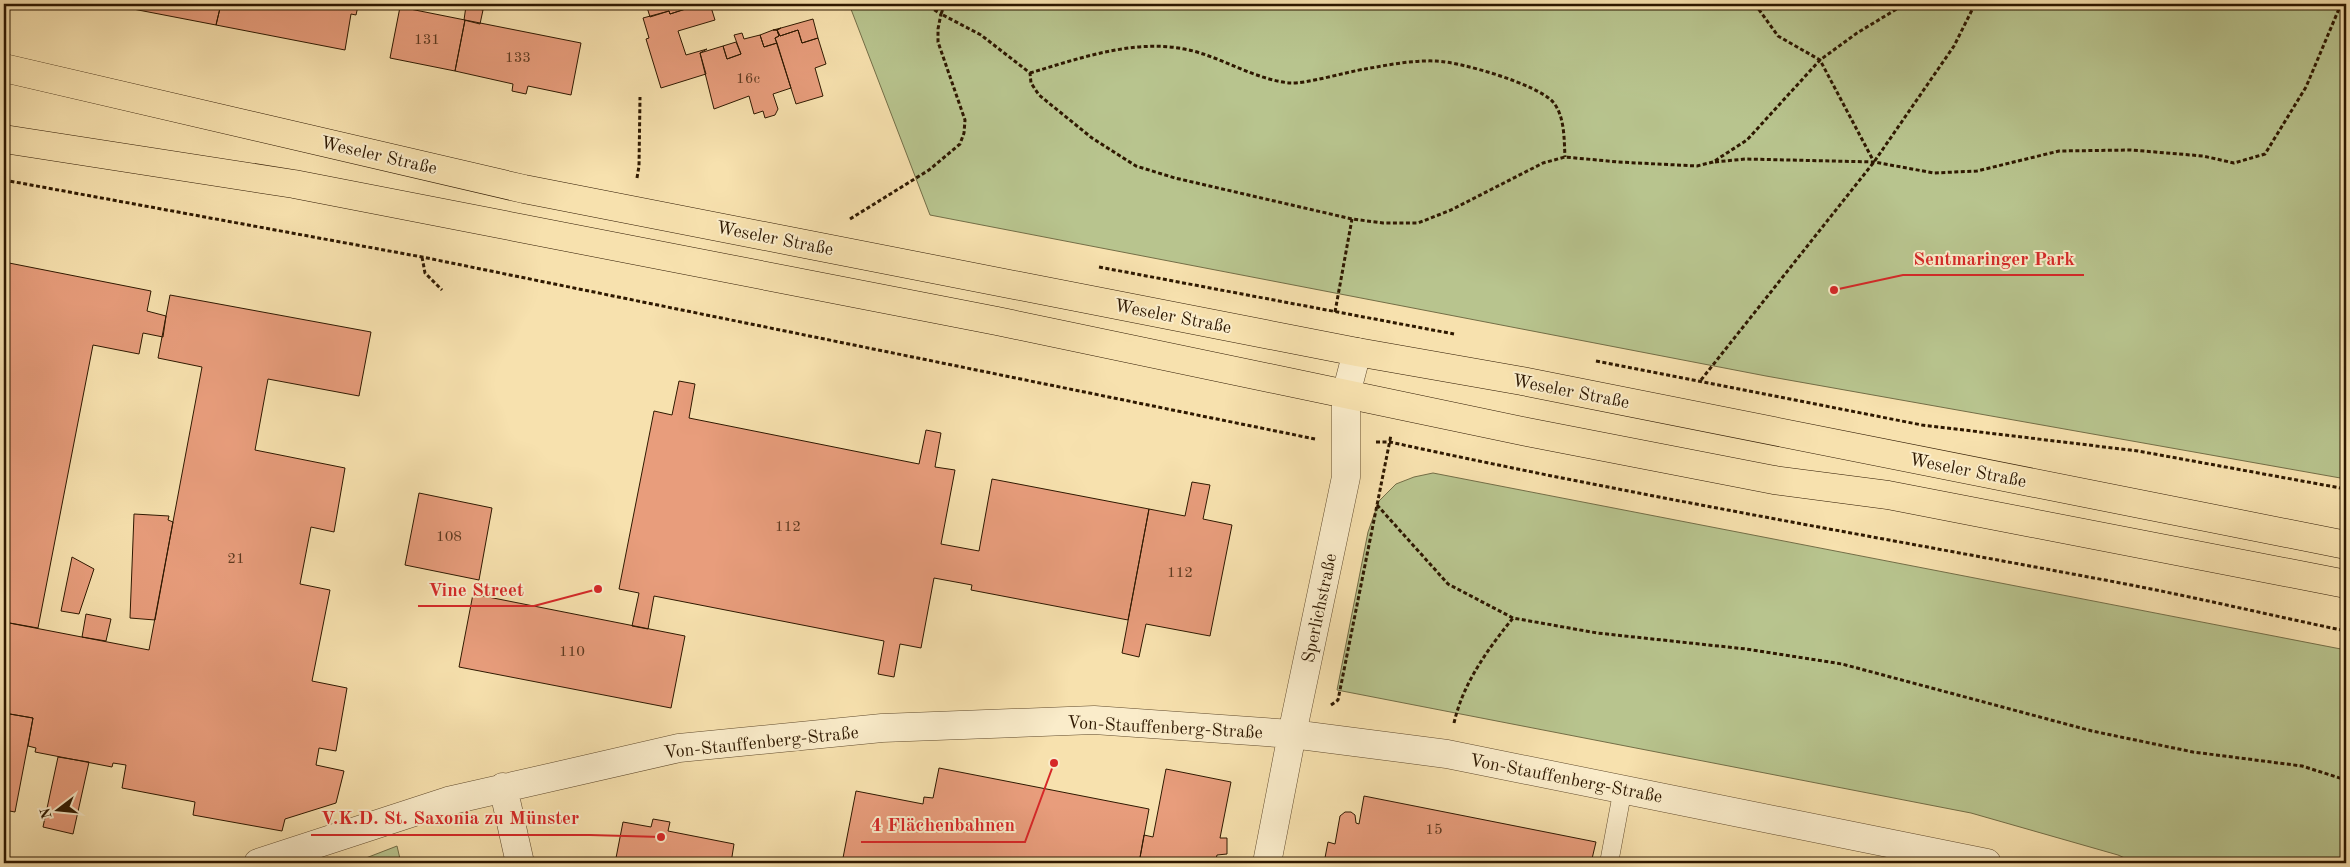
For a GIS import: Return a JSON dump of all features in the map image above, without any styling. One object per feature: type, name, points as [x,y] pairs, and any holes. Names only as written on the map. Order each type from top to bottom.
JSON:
[{"type":"main road","name":"Weseler Straße","points":[[4,68],[524,189],[1357,352],[1532,383],[2346,545]]},
{"type":"main road","points":[[4,139],[312,187],[834,288],[1774,480],[1888,495],[2346,584]]},
{"type":"street","name":"Sperlichstraße","points":[[1267,863],[1346,477],[1346,394],[1357,352]]},
{"type":"street","name":"Von-Stauffenberg-Straße","points":[[258,863],[407,813],[503,787],[678,748],[882,728],[1094,720],[1292,734],[1447,754],[1987,863]]},
{"type":"street","points":[[503,787],[520,863]]},
{"type":"lane","points":[[1609,863],[1623,788]]},
{"type":"path","points":[[925,4],[981,35],[1030,73],[1031,83],[1039,95],[1092,138],[1136,166],[1175,178],[1352,219],[1383,223],[1418,223],[1451,210],[1542,163],[1565,157],[1697,166],[1713,162],[1745,159],[1874,162],[1934,173],[1977,171],[2059,151],[2131,150],[2204,156],[2234,163],[2266,154],[2306,88],[2341,4]]},
{"type":"path","points":[[857,223],[848,221],[929,170],[960,144],[964,134],[965,120],[938,42],[938,29],[944,4]]},
{"type":"path","points":[[1755,4],[1778,36],[1820,60],[1874,162]]},
{"type":"path","points":[[1713,162],[1747,140],[1820,60],[1857,33],[1904,4]]},
{"type":"path","points":[[1701,380],[1874,162],[1954,46],[1975,4]]},
{"type":"path","points":[[1030,73],[1101,54],[1154,45],[1171,46],[1200,52],[1270,78],[1291,83],[1403,62],[1438,61],[1490,73],[1540,91],[1554,103],[1562,121],[1565,157]]},
{"type":"path","points":[[637,178],[640,97]]},
{"type":"path","points":[[627,177],[646,180]]},
{"type":"path","points":[[4,180],[422,257],[1322,440],[1390,442],[1755,516],[2132,586],[2346,631]]},
{"type":"path","points":[[1336,310],[1352,219]]},
{"type":"path","points":[[422,257],[424,273],[442,290]]},
{"type":"path","points":[[1089,265],[1336,310],[1455,334]]},
{"type":"path","points":[[1587,359],[1922,425],[2138,451],[2346,489]]},
{"type":"path","points":[[1377,505],[1448,584],[1513,618],[1597,633],[1746,649],[1842,664],[2092,731],[2193,752],[2302,766],[2346,780]]},
{"type":"path","points":[[1447,754],[1456,713],[1472,676],[1492,644],[1513,618]]},
{"type":"path","points":[[2340,863],[2346,860]]},
{"type":"green space","points":[[849,4],[2346,4],[2346,479],[1766,376],[930,215]]},
{"type":"green space","points":[[1433,473],[2346,650],[2346,863],[2136,863],[2118,855],[1971,813],[1337,690],[1368,532],[1379,501],[1396,484],[1414,477]]},
{"type":"green space","points":[[397,846],[401,863],[353,863]]},
{"type":"building","points":[[134,4],[221,4],[216,25],[133,9]]},
{"type":"building","points":[[221,4],[358,4],[358,6],[356,15],[351,14],[345,50],[216,25]]},
{"type":"building","points":[[646,4],[701,4],[670,14],[669,11],[650,17]]},
{"type":"building","points":[[701,4],[710,4],[715,20],[678,31],[686,55],[707,49],[700,53],[706,74],[661,88],[646,39],[649,38],[643,18],[669,11],[670,14]]},
{"type":"building","points":[[466,6],[483,10],[480,24],[464,20]]},
{"type":"building","points":[[400,7],[465,20],[455,71],[390,58]]},
{"type":"building","points":[[813,19],[818,38],[802,43],[798,30],[780,36],[777,30],[781,28]]},
{"type":"building","points":[[465,20],[581,43],[571,95],[528,86],[526,94],[512,91],[513,84],[455,71]]},
{"type":"building","points":[[777,30],[780,36],[798,30],[802,43],[818,38],[826,64],[815,68],[823,96],[796,104],[775,38],[779,36]]},
{"type":"building","points":[[777,30],[779,36],[775,38],[777,43],[764,47],[760,35]]},
{"type":"building","points":[[742,33],[744,39],[760,35],[764,47],[777,43],[791,88],[773,94],[778,109],[775,115],[765,118],[763,111],[754,114],[749,96],[714,109],[700,53],[723,46],[727,59],[741,54],[734,35]]},
{"type":"building","points":[[736,42],[741,54],[727,59],[723,46]]},
{"type":"building","points":[[4,262],[151,291],[147,311],[166,316],[163,337],[143,333],[139,354],[93,345],[38,628],[4,622]]},
{"type":"building","points":[[170,295],[371,332],[359,396],[268,379],[255,450],[345,468],[334,532],[311,527],[300,584],[330,590],[312,681],[347,688],[336,751],[319,748],[316,765],[344,771],[336,803],[285,819],[282,831],[193,815],[195,802],[122,788],[126,765],[113,763],[112,767],[35,752],[36,748],[28,746],[33,718],[4,713],[4,622],[149,650],[202,367],[158,358]]},
{"type":"building","points":[[679,381],[695,384],[689,418],[919,464],[926,430],[941,433],[935,467],[955,470],[941,544],[979,551],[992,479],[1149,509],[1128,620],[971,590],[972,585],[934,578],[921,648],[900,644],[894,677],[878,674],[884,641],[654,596],[648,629],[632,626],[639,593],[619,589],[654,411],[672,415]]},
{"type":"building","points":[[1192,482],[1210,485],[1203,519],[1232,525],[1210,636],[1146,624],[1139,657],[1122,653],[1149,509],[1185,516]]},
{"type":"building","points":[[419,493],[492,508],[479,580],[405,565]]},
{"type":"building","points":[[134,514],[169,516],[168,520],[173,522],[155,620],[130,618]]},
{"type":"building","points":[[72,557],[94,569],[79,614],[61,611]]},
{"type":"building","points":[[473,594],[685,636],[671,708],[459,667]]},
{"type":"building","points":[[86,614],[111,619],[106,641],[82,637]]},
{"type":"building","points":[[4,713],[33,718],[15,812],[4,810]]},
{"type":"building","points":[[58,757],[89,762],[73,834],[43,827]]},
{"type":"building","points":[[939,768],[1149,809],[1139,863],[1047,863],[1031,860],[1031,863],[842,863],[856,791],[923,804],[924,797],[933,798]]},
{"type":"building","points":[[1166,769],[1231,782],[1220,838],[1227,838],[1227,854],[1217,855],[1215,863],[1139,863],[1144,835],[1153,837]]},
{"type":"building","points":[[1364,796],[1596,842],[1591,863],[1324,863],[1328,842],[1335,844],[1340,816],[1345,812],[1351,812],[1355,815],[1356,823],[1359,824]]},
{"type":"building","points":[[653,819],[670,822],[668,831],[734,844],[731,863],[615,863],[623,822],[651,827]]},
{"type":"building","points":[[440,860],[449,861],[454,863],[428,863]]},
{"type":"place","name":"Sentmaringer Park","points":[[1834,290]]},
{"type":"place","name":"Vine Street","points":[[598,589]]},
{"type":"place","name":"4 Flächenbahnen","points":[[1054,763]]},
{"type":"place","name":"V.K.D. St. Saxonia zu Münster","points":[[661,837]]}]
